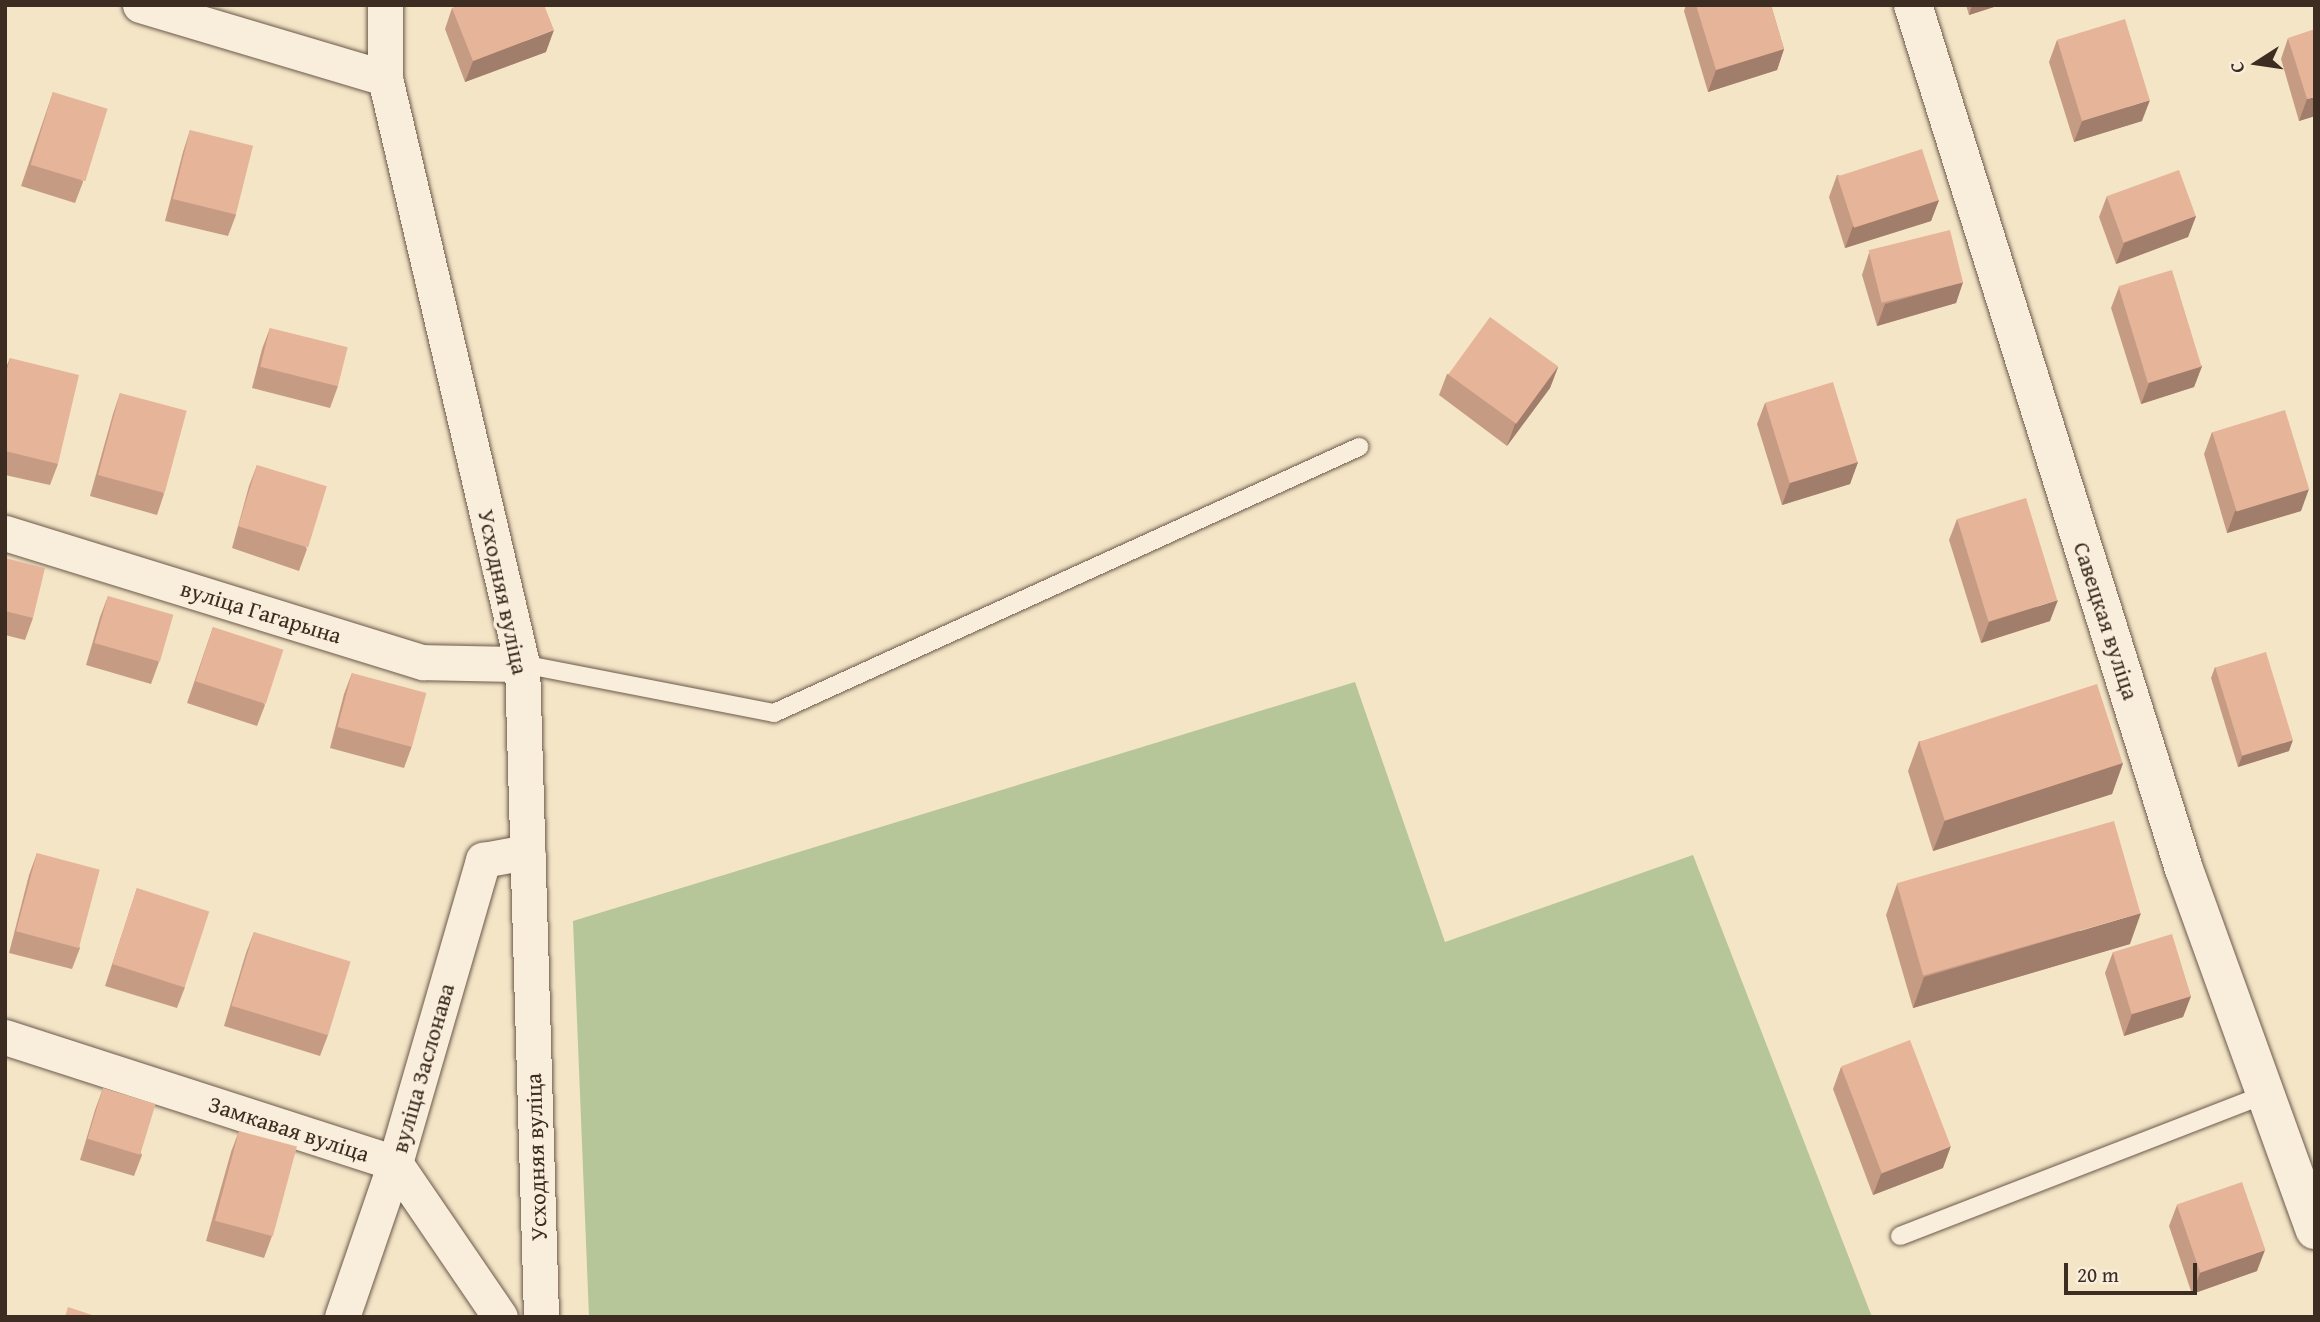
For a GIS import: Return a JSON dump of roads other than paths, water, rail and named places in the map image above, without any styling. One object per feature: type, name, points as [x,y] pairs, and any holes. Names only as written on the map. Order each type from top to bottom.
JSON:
[{"type":"street","points":[[140,5],[385,78]]},
{"type":"street","name":"Усходняя вуліца","points":[[385,5],[385,78],[522,664],[541,1317]]},
{"type":"street","name":"Савецкая вуліца","points":[[1913,5],[2184,869],[2315,1230]]},
{"type":"street","name":"вуліца Гагарына","points":[[5,533],[423,662],[522,664]]},
{"type":"street","name":"вуліца Заслонава","points":[[342,1317],[395,1163],[483,860],[527,852]]},
{"type":"street","name":"Замкавая вуліца","points":[[5,1037],[395,1163],[500,1317]]},
{"type":"lane","points":[[522,664],[774,713],[1359,447]]},
{"type":"lane","points":[[1900,1236],[2266,1094]]}]
